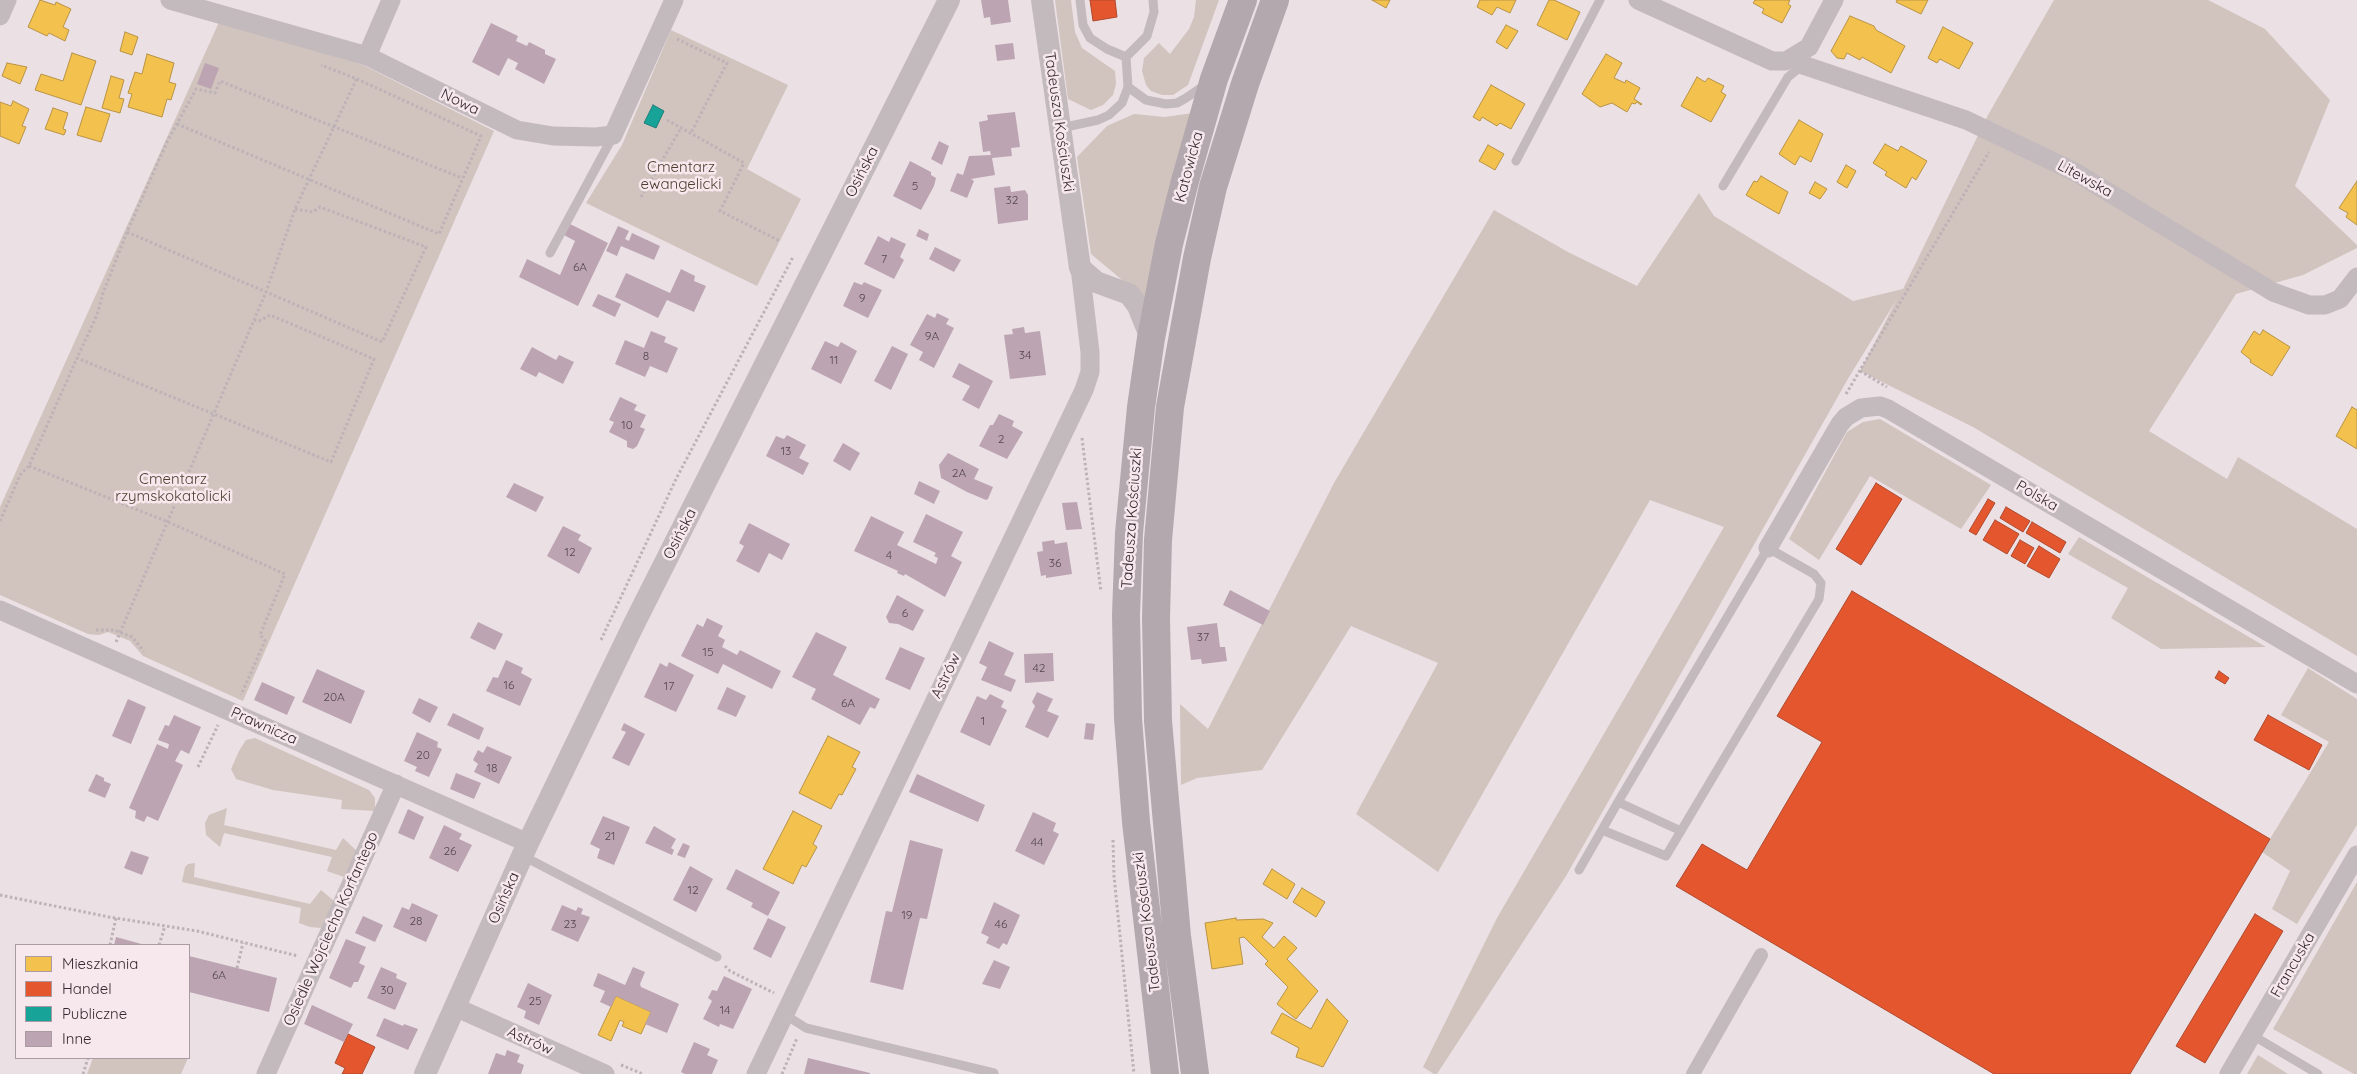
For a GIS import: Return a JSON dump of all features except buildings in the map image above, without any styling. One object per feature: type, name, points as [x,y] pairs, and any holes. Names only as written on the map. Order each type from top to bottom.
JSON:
[{"type":"main road","name":"Katowicka","points":[[1150,338],[1184,181],[1214,79],[1243,0]]},
{"type":"main road","name":"Katowicka","points":[[1182,338],[1213,187],[1244,84],[1275,0]]},
{"type":"main road","name":"Tadeusza Kościuszki","points":[[1150,338],[1141,407],[1129,533],[1126,615],[1128,708],[1136,822],[1165,1074]]},
{"type":"main road","name":"Tadeusza Kościuszki","points":[[1182,338],[1170,407],[1162,484],[1158,540],[1156,637],[1158,721],[1166,824],[1195,1074]]},
{"type":"street","points":[[0,16],[7,0]]},
{"type":"street","name":"Nowa","points":[[170,0],[363,64],[517,130],[553,136],[613,136]]},
{"type":"street","points":[[363,64],[390,0]]},
{"type":"street","points":[[613,136],[674,0]]},
{"type":"street","name":"Osińska","points":[[425,1074],[525,850],[635,622],[948,0]]},
{"type":"street","name":"Tadeusza Kościuszki","points":[[1042,0],[1080,268],[1096,282],[1129,294],[1138,306],[1150,338]]},
{"type":"street","points":[[1638,0],[1772,61],[1798,61],[1809,47],[1834,0]]},
{"type":"street","name":"Litewska","points":[[1798,61],[1966,120],[2075,172],[2273,292],[2310,305],[2325,305],[2340,299],[2357,277]]},
{"type":"street","name":"Astrów","points":[[756,1074],[1084,390],[1090,372],[1090,357],[1080,268]]},
{"type":"street","name":"Polska","points":[[1768,548],[1840,424],[1846,417],[1861,408],[1880,406],[2357,684]]},
{"type":"street","name":"Prawnicza","points":[[0,610],[396,784],[525,850]]},
{"type":"street","name":"Osiedle Wojciecha Korfantego","points":[[266,1074],[396,784]]},
{"type":"street","name":"Francuska","points":[[2229,1074],[2357,856]]},
{"type":"street","points":[[1693,1074],[1761,955]]},
{"type":"street","name":"Astrów","points":[[455,1007],[611,1068]]},
{"type":"lane","points":[[1080,0],[1084,25],[1090,38],[1107,49],[1126,57]]},
{"type":"lane","points":[[1060,128],[1109,115],[1122,103],[1128,88],[1126,57],[1147,36],[1153,18],[1153,0]]},
{"type":"lane","points":[[1516,161],[1600,0]]},
{"type":"lane","points":[[1723,186],[1798,61]]},
{"type":"lane","points":[[1128,88],[1146,100],[1166,104],[1177,103],[1214,79]]},
{"type":"lane","points":[[550,252],[613,136]]},
{"type":"lane","points":[[1579,870],[1618,802],[1768,548],[1814,574],[1821,583],[1821,594],[1666,856],[1602,830]]},
{"type":"lane","points":[[1618,802],[1681,831]]},
{"type":"lane","points":[[525,850],[717,957]]},
{"type":"lane","points":[[787,1008],[806,1028],[994,1073]]},
{"type":"lane","points":[[2252,1034],[2318,1074]]},
{"type":"path","points":[[672,37],[727,63],[691,133]]},
{"type":"path","points":[[109,659],[266,292],[296,209],[332,126],[363,64]]},
{"type":"path","points":[[177,124],[439,234],[481,136],[357,79]]},
{"type":"path","points":[[0,521],[20,475],[29,466],[97,315],[103,293],[127,232],[177,124],[196,89],[215,93],[220,81],[462,178]]},
{"type":"path","points":[[667,120],[744,163],[720,211],[780,241]]},
{"type":"path","points":[[641,197],[681,128]]},
{"type":"path","points":[[1845,395],[1999,136]]},
{"type":"path","points":[[127,232],[382,342],[426,247],[320,207],[313,212],[296,209]]},
{"type":"path","points":[[600,641],[676,479],[797,249]]},
{"type":"path","points":[[77,358],[331,462],[374,359],[270,315],[260,321],[254,320]]},
{"type":"path","points":[[29,466],[168,522],[285,574],[260,635],[265,640],[240,697],[232,693]]},
{"type":"path","points":[[87,626],[96,630],[114,630],[132,636],[140,649],[148,653]]},
{"type":"path","points":[[0,895],[165,926],[316,960]]},
{"type":"path","points":[[110,944],[116,918]]},
{"type":"path","points":[[159,944],[165,926]]},
{"type":"path","points":[[237,968],[243,943]]},
{"type":"path","points":[[717,957],[730,971],[787,1008]]},
{"type":"path","points":[[83,1074],[88,1059]]},
{"type":"path","points":[[611,1068],[642,1074]]},
{"type":"green space","points":[[1055,0],[1071,0],[1075,32],[1082,48],[1115,71],[1116,84],[1113,95],[1103,105],[1091,110],[1068,99]]},
{"type":"green space","points":[[1196,0],[1219,0],[1188,85],[1173,95],[1162,95],[1151,91],[1146,85],[1142,71],[1144,58],[1159,43],[1170,54],[1189,29],[1194,17]]},
{"type":"green space","points":[[2054,0],[2208,0],[2265,29],[2330,100],[2295,186],[2357,245],[2357,248],[2303,275],[2236,294],[2149,431],[2227,479],[2238,457],[2357,529],[2357,656],[1973,427],[1860,371],[1897,299],[1849,377],[1566,876],[1437,1074],[1434,1074],[1423,1067],[1497,918],[1724,527],[1650,500],[1438,872],[1356,814],[1438,663],[1351,626],[1262,770],[1197,778],[1181,785],[1180,704],[1208,729],[1334,483],[1494,210],[1568,252],[1637,286],[1699,193],[1714,216],[1853,301],[1903,289],[1988,115]]},
{"type":"green space","name":"Cmentarz rzymskokatolicki","points":[[220,20],[363,65],[494,131],[243,701],[143,656],[130,641],[108,632],[99,635],[88,634],[0,595],[0,507]]},
{"type":"green space","name":"Cmentarz ewangelicki","points":[[671,30],[788,85],[747,169],[801,199],[757,286],[586,203],[622,145]]},
{"type":"green space","points":[[1193,113],[1146,300],[1091,254],[1077,157],[1107,126],[1134,114],[1165,117]]},
{"type":"green space","points":[[1880,419],[1991,485],[1961,529],[1870,476],[1819,560],[1789,539],[1847,432],[1863,422]]},
{"type":"green space","points":[[2079,537],[2266,647],[2161,649],[2111,618],[2128,588],[2068,554]]},
{"type":"green space","points":[[2308,668],[2357,699],[2357,825],[2297,924],[2272,909],[2290,871],[2262,852],[2329,742],[2281,715]]},
{"type":"green space","points":[[255,738],[369,790],[375,798],[375,811],[341,809],[342,800],[273,790],[236,779],[231,769],[239,751],[246,740]]},
{"type":"green space","points":[[227,808],[224,825],[336,850],[343,838],[357,851],[344,877],[327,871],[332,857],[224,833],[220,847],[206,835],[205,823],[209,815]]},
{"type":"green space","points":[[195,863],[194,877],[310,904],[321,890],[334,901],[321,928],[310,927],[299,923],[301,908],[182,882],[185,867],[188,864]]},
{"type":"green space","points":[[2357,882],[2357,1074],[2354,1074],[2273,1029]]},
{"type":"green space","points":[[2258,1055],[2288,1074],[2247,1074]]},
{"type":"green space","points":[[93,1059],[188,1059],[181,1074],[87,1074]]}]
